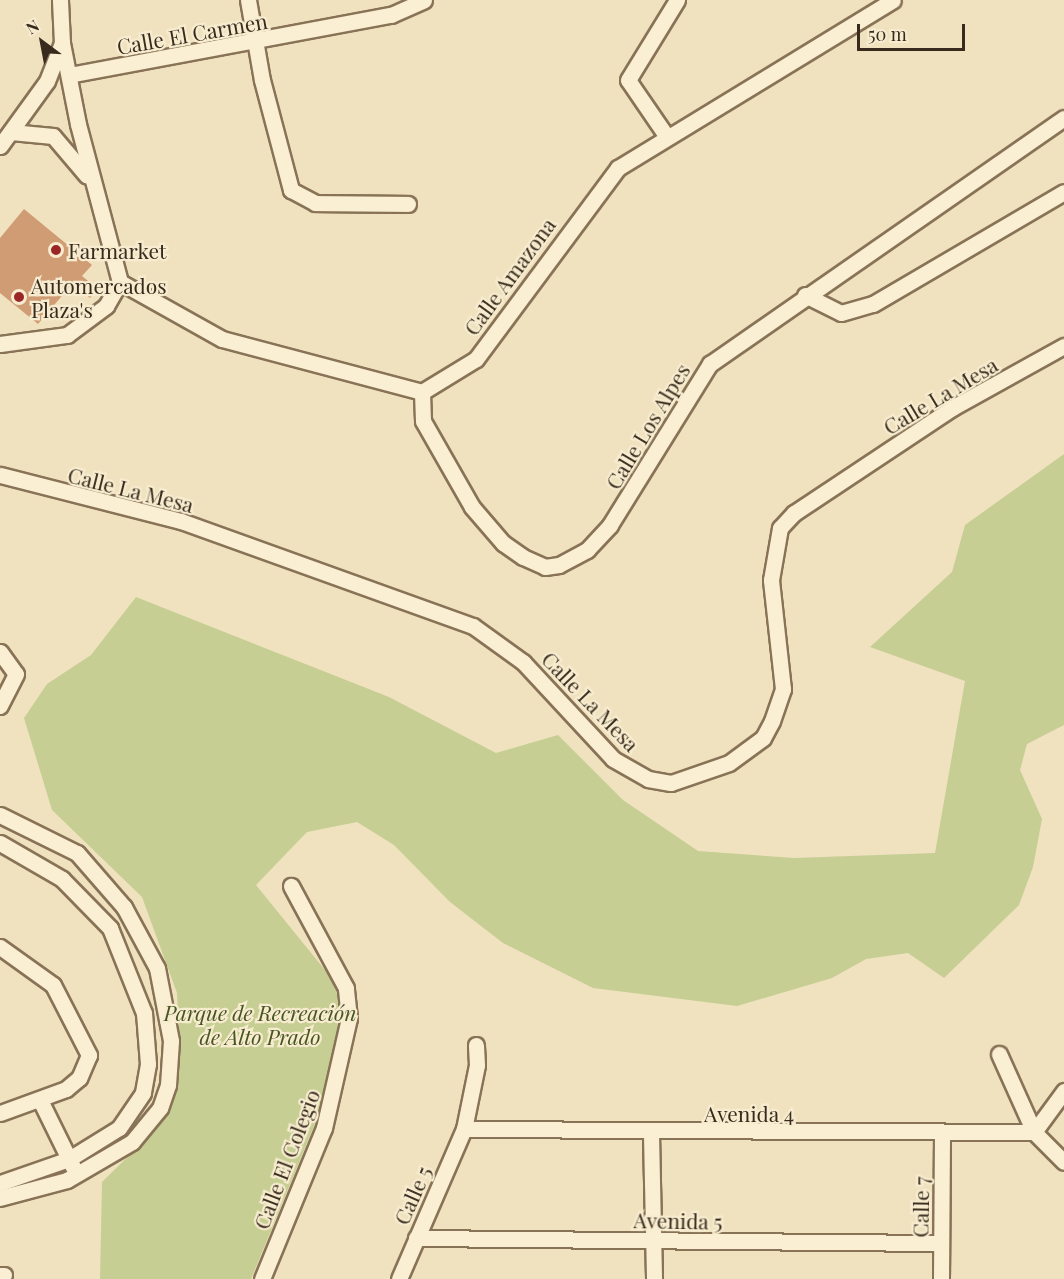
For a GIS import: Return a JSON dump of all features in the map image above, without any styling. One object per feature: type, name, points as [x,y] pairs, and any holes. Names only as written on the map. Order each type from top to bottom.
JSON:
[{"type":"street","points":[[60,0],[62,44],[92,183],[120,282],[222,339],[422,392]]},
{"type":"street","points":[[248,0],[255,41],[291,190],[315,203],[408,204]]},
{"type":"street","name":"Calle El Carmen","points":[[69,75],[391,15],[424,0]]},
{"type":"street","points":[[665,134],[628,80],[677,0]]},
{"type":"street","name":"Calle Amazona","points":[[422,392],[476,358],[602,186],[665,134],[893,0]]},
{"type":"street","points":[[0,146],[46,81],[62,44]]},
{"type":"street","name":"Calle Los Alpes","points":[[422,392],[423,422],[472,507],[503,543],[523,557],[545,567],[559,565],[587,550],[610,525],[710,364],[805,295],[1064,118]]},
{"type":"street","points":[[12,132],[53,136],[92,183]]},
{"type":"street","points":[[805,295],[841,313],[873,304],[1064,192]]},
{"type":"street","points":[[0,344],[67,335],[106,306],[120,282]]},
{"type":"street","name":"Calle La Mesa","points":[[0,475],[181,521],[473,626],[523,662],[613,759],[648,779],[671,783],[729,764],[763,738],[772,721],[783,689],[771,580],[780,528],[794,513],[952,408],[1064,346]]},
{"type":"street","points":[[0,652],[16,674],[0,706]]},
{"type":"street","points":[[0,815],[57,841],[93,869],[136,925],[164,993],[170,1060],[160,1108],[132,1142],[77,1176],[0,1198]]},
{"type":"street","points":[[0,843],[51,870],[98,913],[118,942],[144,1013],[148,1064],[137,1105],[118,1128],[69,1159],[0,1183]]},
{"type":"street","name":"Calle El Colegio","points":[[262,1279],[324,1128],[350,1018],[345,988],[291,886]]},
{"type":"street","points":[[0,947],[53,985],[89,1055],[79,1078],[41,1102],[0,1113]]},
{"type":"street","name":"Calle 5","points":[[399,1279],[464,1129],[477,1065],[476,1045]]},
{"type":"street","points":[[999,1054],[1034,1132],[1064,1162]]},
{"type":"street","points":[[1034,1132],[1064,1091]]},
{"type":"street","points":[[41,1102],[77,1176]]},
{"type":"street","name":"Avenida 4","points":[[464,1129],[651,1134],[942,1135],[1034,1132]]},
{"type":"street","points":[[651,1134],[654,1279]]},
{"type":"street","name":"Calle 7","points":[[941,1279],[942,1135]]},
{"type":"street","name":"Avenida 5","points":[[416,1238],[940,1243]]},
{"type":"green space","name":"Parque de Recreación de Alto Prado","points":[[1064,454],[1064,725],[1027,744],[1020,770],[1042,819],[1033,867],[1019,905],[944,978],[908,953],[866,959],[832,978],[737,1006],[593,988],[503,943],[450,902],[394,845],[357,822],[307,832],[256,885],[329,975],[340,1000],[341,1033],[326,1097],[251,1279],[100,1279],[102,1182],[151,1134],[173,1096],[180,1057],[177,993],[142,897],[52,810],[24,718],[47,684],[91,655],[136,597],[389,697],[496,753],[558,735],[623,800],[698,851],[794,858],[935,853],[965,681],[870,647],[952,572],[965,525]]},
{"type":"building","points":[[24,209],[92,265],[82,276],[98,289],[90,298],[72,284],[38,324],[0,293],[0,238]]},
{"type":"place","name":"Farmarket","points":[[56,250]]},
{"type":"place","name":"Automercados Plaza's","points":[[19,297]]}]
